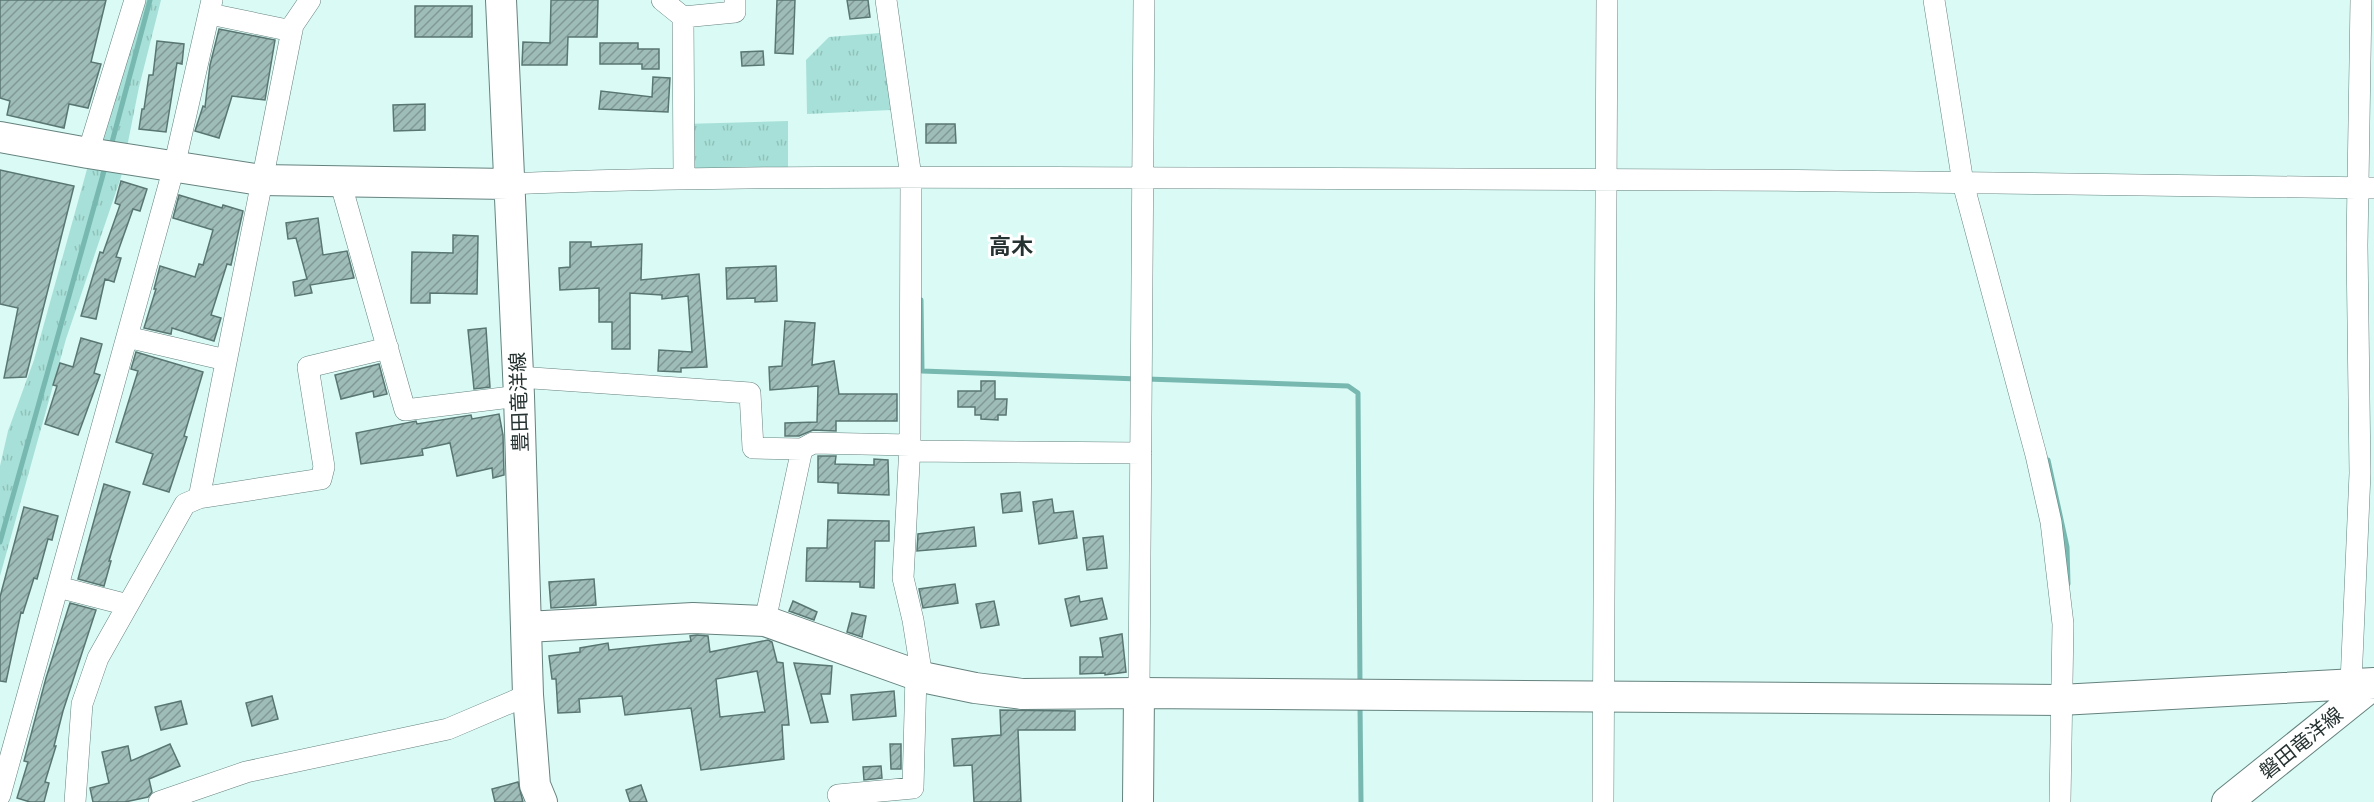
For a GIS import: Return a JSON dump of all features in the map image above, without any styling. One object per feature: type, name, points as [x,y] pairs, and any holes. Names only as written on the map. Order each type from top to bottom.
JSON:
[{"type":"street","points":[[88,153],[135,0]]},
{"type":"street","points":[[199,498],[293,25],[310,0]]},
{"type":"street","name":"豊田竜洋線","points":[[501,0],[518,386],[528,695],[535,785],[542,802]]},
{"type":"street","points":[[662,0],[683,16],[735,12],[735,0]]},
{"type":"street","points":[[838,795],[872,797],[913,788],[919,675],[913,620],[903,578],[909,448],[911,177],[886,0]]},
{"type":"street","points":[[1138,802],[1144,0]]},
{"type":"street","points":[[1603,802],[1607,0]]},
{"type":"street","points":[[1934,0],[1963,183],[2036,455],[2051,522],[2063,624],[2060,802]]},
{"type":"street","points":[[526,627],[693,618],[765,621],[919,675],[975,688],[1022,694],[2060,700],[2366,683],[2356,354],[2366,188],[2361,0]]},
{"type":"street","points":[[0,795],[174,167],[211,7],[292,31]]},
{"type":"street","points":[[683,16],[684,178]]},
{"type":"street","points":[[0,137],[261,180],[508,184],[684,178],[1606,178],[2366,188]]},
{"type":"street","points":[[340,181],[405,410],[518,386],[750,393],[753,448],[802,449],[813,443],[909,448],[1141,453]]},
{"type":"street","points":[[127,337],[226,360]]},
{"type":"street","points":[[75,802],[82,704],[98,658],[185,504],[199,498],[321,479],[324,467],[308,367],[388,348]]},
{"type":"street","points":[[765,621],[802,449]]},
{"type":"street","points":[[58,587],[128,605]]},
{"type":"street","name":"磐田竜洋線","points":[[2227,802],[2366,683]]},
{"type":"street","points":[[159,802],[246,772],[448,729],[528,695]]},
{"type":"green space","points":[[134,0],[161,0],[139,87],[121,177],[66,339],[0,576],[0,466],[8,431],[34,360]]},
{"type":"green space","points":[[880,33],[891,110],[807,114],[806,60],[829,37]]},
{"type":"green space","points":[[788,121],[788,167],[684,171],[684,124]]},
{"type":"building","points":[[0,0],[106,0],[91,62],[101,64],[88,108],[69,104],[64,128],[7,115],[10,101],[0,98]]},
{"type":"building","points":[[551,0],[598,0],[597,37],[568,37],[567,65],[522,65],[523,42],[550,43]]},
{"type":"building","points":[[777,0],[795,0],[793,54],[775,53]]},
{"type":"building","points":[[847,0],[868,0],[870,17],[850,19]]},
{"type":"building","points":[[415,6],[472,6],[472,37],[415,37]]},
{"type":"building","points":[[219,29],[275,40],[265,100],[232,96],[219,138],[195,131],[203,106],[205,107],[210,65]]},
{"type":"building","points":[[157,41],[184,44],[182,64],[177,63],[166,132],[139,129],[149,75],[153,75]]},
{"type":"building","points":[[600,43],[638,43],[638,49],[659,49],[659,69],[642,69],[642,64],[600,64]]},
{"type":"building","points":[[763,51],[764,65],[742,66],[741,52]]},
{"type":"building","points":[[653,77],[670,78],[668,112],[599,109],[601,91],[652,97]]},
{"type":"building","points":[[425,104],[425,130],[394,131],[393,105]]},
{"type":"building","points":[[926,124],[955,124],[956,143],[926,143]]},
{"type":"building","points":[[0,170],[74,186],[26,377],[4,378],[18,308],[0,304]]},
{"type":"building","points":[[121,181],[147,189],[140,211],[133,209],[116,257],[121,258],[114,282],[105,279],[96,319],[81,316],[100,252],[103,253],[120,205],[115,203]]},
{"type":"building","points":[[179,195],[222,208],[223,205],[243,211],[231,265],[227,264],[211,315],[221,318],[214,341],[172,328],[171,334],[144,328],[156,289],[154,289],[160,266],[195,277],[199,264],[203,265],[213,230],[173,218]]},
{"type":"building","points":[[318,218],[323,255],[347,251],[354,278],[310,285],[312,293],[295,296],[293,282],[307,279],[296,238],[288,239],[286,223]]},
{"type":"building","points":[[453,235],[478,236],[477,294],[430,293],[430,303],[411,303],[412,252],[453,253]]},
{"type":"building","points":[[570,242],[591,242],[591,247],[642,244],[641,280],[699,274],[707,367],[681,368],[681,372],[658,371],[659,350],[692,352],[688,296],[662,299],[662,295],[630,293],[630,349],[612,349],[612,322],[599,322],[599,288],[560,290],[559,268],[570,267]]},
{"type":"building","points":[[776,266],[777,301],[755,302],[755,298],[727,299],[726,268]]},
{"type":"building","points":[[785,321],[815,323],[812,365],[834,361],[839,394],[897,394],[897,421],[836,421],[836,431],[813,430],[799,436],[785,436],[785,423],[817,422],[818,386],[770,390],[769,367],[782,366]]},
{"type":"building","points":[[486,328],[490,387],[474,389],[468,330]]},
{"type":"building","points":[[81,338],[102,344],[94,373],[100,375],[78,435],[45,424],[57,386],[53,385],[60,363],[73,367]]},
{"type":"building","points":[[136,352],[203,372],[184,436],[187,437],[169,492],[143,484],[153,454],[116,442],[138,371],[131,369]]},
{"type":"building","points":[[379,364],[387,394],[374,397],[373,391],[341,399],[335,375]]},
{"type":"building","points":[[981,381],[995,381],[995,399],[1007,399],[1006,415],[998,415],[998,420],[981,419],[981,415],[975,415],[975,407],[958,407],[958,391],[981,391]]},
{"type":"building","points":[[499,414],[503,435],[504,475],[493,478],[492,468],[457,476],[450,443],[422,449],[423,455],[361,464],[356,433],[416,421],[417,424],[471,415],[472,419]]},
{"type":"building","points":[[818,456],[836,456],[835,464],[874,465],[874,459],[888,460],[889,495],[838,493],[838,483],[818,482]]},
{"type":"building","points":[[104,484],[130,492],[109,561],[111,561],[104,586],[78,579]]},
{"type":"building","points":[[1020,492],[1022,511],[1003,513],[1001,494]]},
{"type":"building","points":[[1052,499],[1054,513],[1073,511],[1077,538],[1039,544],[1033,502]]},
{"type":"building","points":[[24,507],[58,516],[52,540],[48,539],[37,579],[34,578],[23,613],[21,612],[6,682],[0,681],[0,597]]},
{"type":"building","points":[[828,520],[889,521],[889,541],[875,541],[874,588],[860,587],[860,582],[806,581],[807,548],[827,548]]},
{"type":"building","points":[[974,527],[976,546],[917,551],[918,534]]},
{"type":"building","points":[[1103,536],[1107,568],[1087,570],[1083,538]]},
{"type":"building","points":[[594,579],[596,605],[551,608],[549,582]]},
{"type":"building","points":[[955,584],[958,603],[923,608],[919,589]]},
{"type":"building","points":[[1079,596],[1080,602],[1102,598],[1107,619],[1071,626],[1065,599]]},
{"type":"building","points":[[793,601],[817,612],[814,620],[789,611]]},
{"type":"building","points":[[994,601],[999,625],[981,628],[976,604]]},
{"type":"building","points":[[70,603],[96,610],[63,711],[54,746],[56,746],[45,782],[49,783],[44,802],[30,802],[17,798],[28,762],[24,761],[46,678]]},
{"type":"building","points":[[852,613],[866,616],[862,637],[847,632]]},
{"type":"building","points":[[1122,634],[1126,672],[1105,675],[1105,673],[1080,674],[1080,657],[1103,657],[1100,638]]},
{"type":"building","points":[[690,636],[708,636],[710,652],[768,640],[772,642],[777,662],[783,663],[789,725],[782,725],[784,759],[701,770],[691,708],[625,715],[622,696],[579,699],[580,712],[558,713],[556,679],[552,679],[549,656],[580,652],[580,648],[608,643],[609,650],[691,641]],"holes":[[[757,671],[765,712],[720,717],[716,679]]]},
{"type":"building","points":[[794,663],[832,666],[830,694],[821,694],[828,722],[811,723]]},
{"type":"building","points":[[894,691],[896,716],[853,720],[851,695]]},
{"type":"building","points":[[272,696],[278,719],[252,726],[246,703]]},
{"type":"building","points":[[181,701],[187,724],[161,730],[155,707]]},
{"type":"building","points":[[1000,710],[1075,711],[1075,730],[1018,730],[1021,802],[974,802],[972,765],[954,766],[952,739],[1001,735]]},
{"type":"building","points":[[170,744],[180,766],[149,779],[152,792],[148,797],[125,802],[93,802],[90,788],[109,783],[102,752],[128,746],[131,761]]},
{"type":"building","points":[[890,744],[901,744],[901,769],[891,769]]},
{"type":"building","points":[[881,766],[882,778],[864,780],[863,767]]},
{"type":"building","points":[[518,782],[523,802],[495,802],[492,789]]},
{"type":"building","points":[[641,785],[647,802],[630,802],[626,790]]},
{"type":"waterway","points":[[111,146],[150,0]]},
{"type":"waterway","points":[[0,542],[106,164]]},
{"type":"waterway","points":[[921,300],[922,371],[1138,379]]},
{"type":"waterway","points":[[1147,379],[1348,386],[1358,393],[1360,686]]},
{"type":"waterway","points":[[2048,460],[2067,547],[2068,584]]},
{"type":"waterway","points":[[1360,705],[1361,802]]},
{"type":"district","name":"高木","points":[[1011,246]]}]
